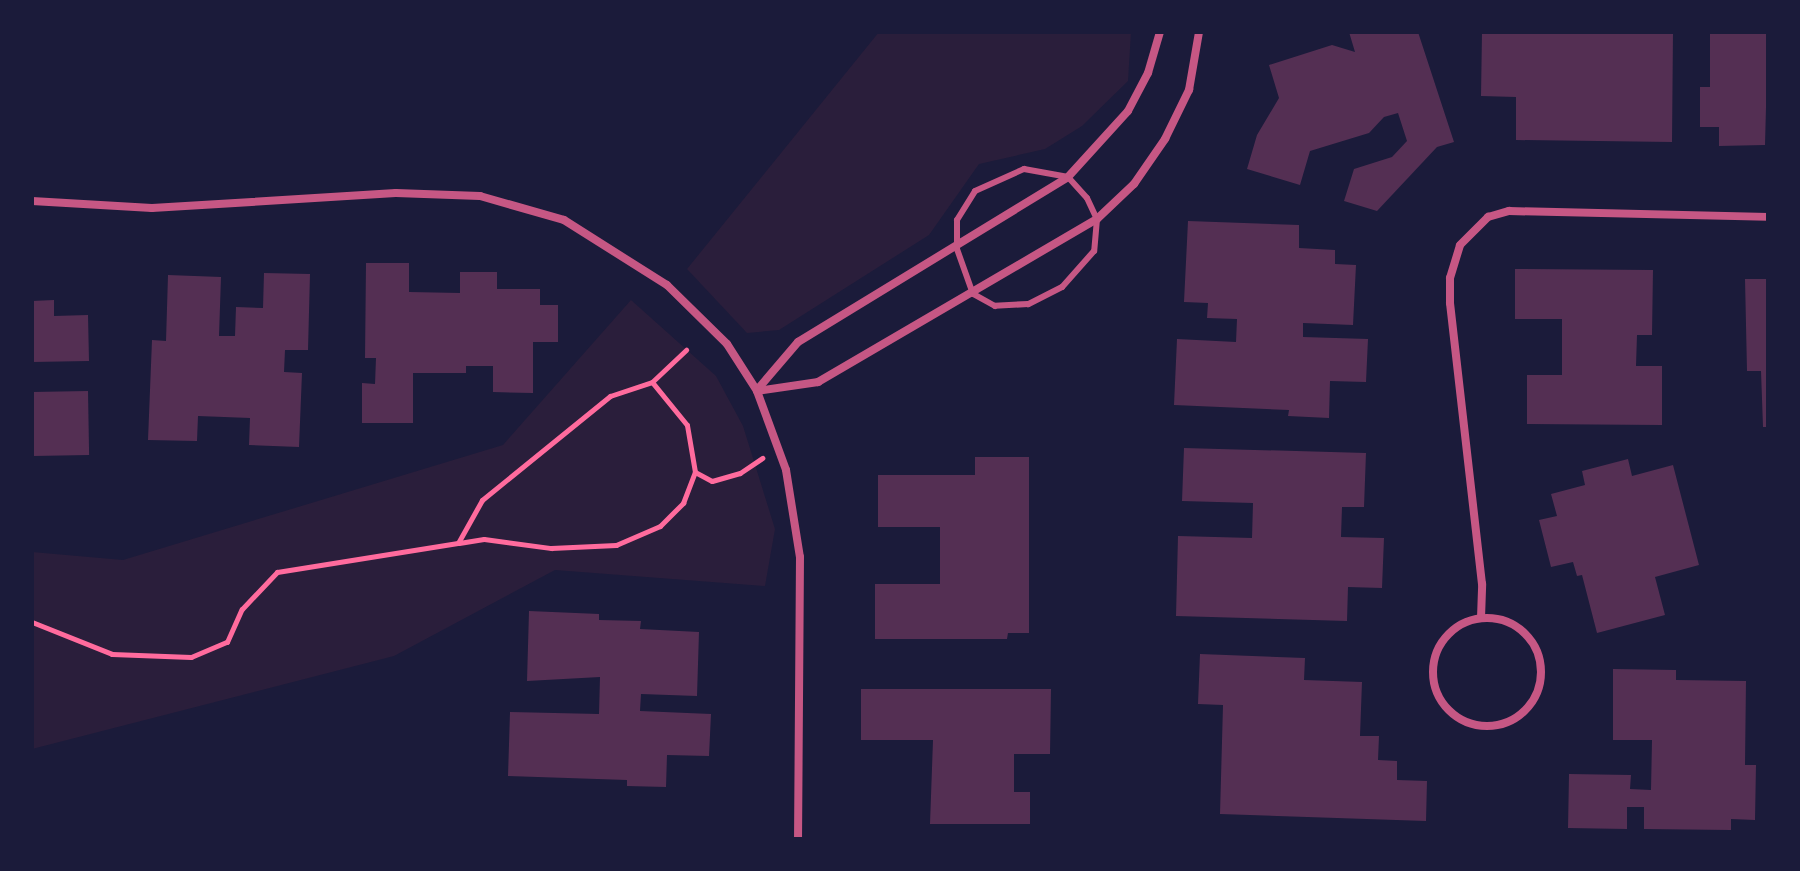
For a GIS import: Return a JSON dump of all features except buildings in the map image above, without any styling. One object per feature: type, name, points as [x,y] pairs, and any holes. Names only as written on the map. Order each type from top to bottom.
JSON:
[{"type":"street","points":[[757,391],[798,342],[957,249],[1068,177],[1128,111],[1148,73],[1160,32]]},
{"type":"street","points":[[757,391],[818,382],[1097,219],[1134,184],[1165,139],[1189,90],[1199,32]]},
{"type":"street","points":[[32,201],[152,208],[396,193],[480,196],[564,220],[667,285],[727,344],[757,391],[780,448],[800,557],[798,839]]},
{"type":"street","points":[[1481,618],[1482,584],[1450,303],[1450,278],[1460,245],[1488,217],[1509,211],[1768,217]]},
{"type":"street","points":[[1481,618],[1515,625],[1538,652],[1539,688],[1518,716],[1502,724],[1484,726],[1459,718],[1440,699],[1433,683],[1438,647],[1464,623],[1481,618]]},
{"type":"lane","points":[[1024,169],[1068,177],[1097,219],[1094,251],[1062,287],[1028,304],[995,306],[973,294],[957,249],[957,220],[975,191],[1024,169]]},
{"type":"path","points":[[458,543],[482,500],[610,396],[652,382],[686,350]]},
{"type":"path","points":[[32,622],[112,654],[191,657],[227,642],[242,609],[277,572],[484,539],[551,548],[616,545],[660,526],[683,503],[695,472],[687,425],[652,382]]},
{"type":"path","points":[[695,472],[712,481],[740,473],[780,448]]},
{"type":"shaded area","points":[[879,32],[1131,32],[1128,81],[1082,126],[1045,149],[979,164],[929,235],[779,330],[747,333],[687,269]]},
{"type":"shaded area","points":[[631,300],[716,376],[743,426],[775,529],[765,586],[555,570],[394,656],[32,749],[32,552],[123,560],[503,445]]}]
